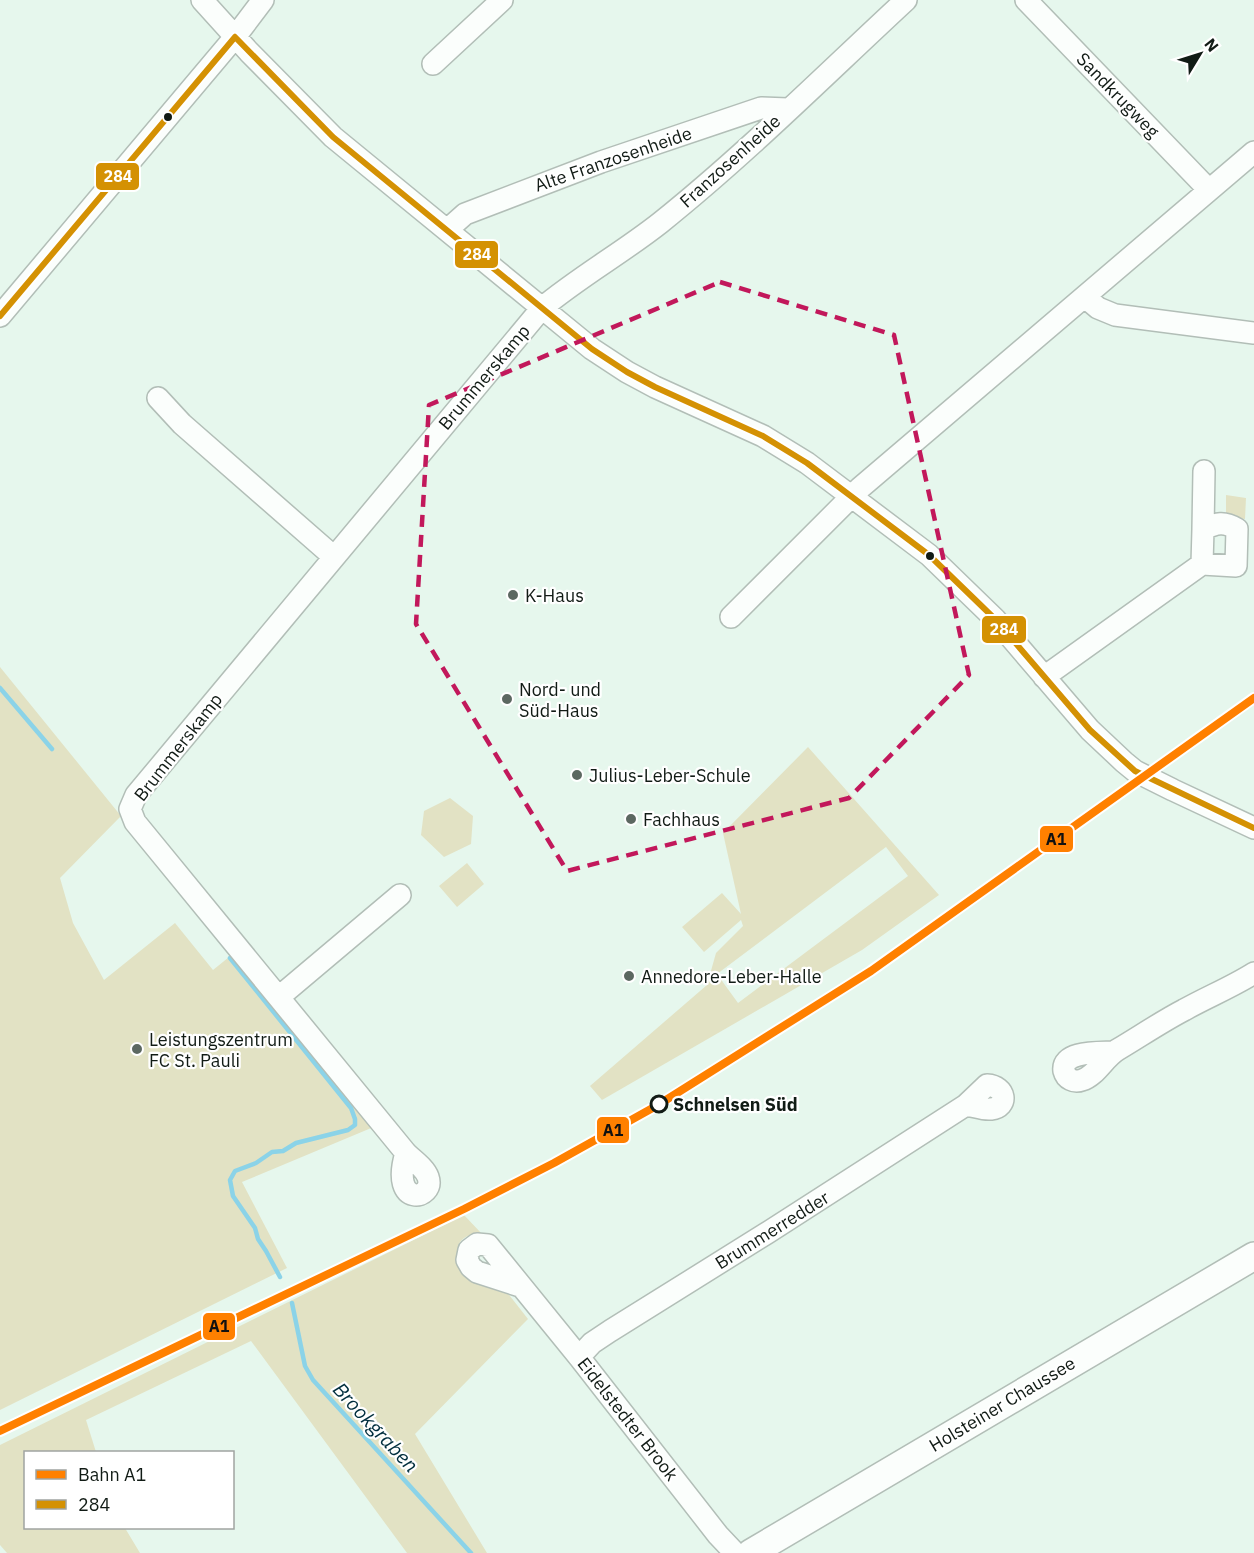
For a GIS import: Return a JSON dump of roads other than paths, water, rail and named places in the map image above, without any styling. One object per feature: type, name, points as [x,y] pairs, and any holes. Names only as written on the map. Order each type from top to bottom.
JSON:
[{"type":"main road","name":"Holsteiner Chaussee","points":[[751,1553],[1254,1256]]},
{"type":"street","points":[[202,0],[333,137],[592,349],[660,390],[775,443],[807,463],[929,555],[995,619],[1090,730],[1114,754],[1135,771],[1254,828]]},
{"type":"street","points":[[0,316],[235,37],[263,0]]},
{"type":"street","points":[[433,64],[502,0]]},
{"type":"street","name":"Franzosenheide","points":[[542,308],[565,288],[659,224],[906,0]]},
{"type":"street","name":"Sandkrugweg","points":[[1026,0],[1209,190]]},
{"type":"street","name":"Alte Franzosenheide","points":[[447,230],[465,214],[601,162],[760,108],[788,109]]},
{"type":"street","points":[[731,617],[852,496],[1254,152]]},
{"type":"street","points":[[1085,297],[1098,308],[1115,315],[1254,333]]},
{"type":"street","name":"Brummerskamp","points":[[406,1153],[135,822],[130,809],[136,795],[542,308]]},
{"type":"street","points":[[158,398],[182,424],[334,557]]},
{"type":"street","points":[[1202,564],[1204,471]]},
{"type":"street","points":[[1044,677],[1202,564],[1236,566],[1237,529],[1226,523],[1215,524],[1203,530]]},
{"type":"street","points":[[279,997],[400,896]]},
{"type":"street","points":[[1114,1052],[1183,1010],[1254,973]]},
{"type":"street","name":"Brummerredder","points":[[579,1357],[610,1331],[966,1105]]},
{"type":"street","name":"Eidelstedter Brook","points":[[520,1286],[579,1357],[718,1535],[735,1553]]},
{"type":"waterway","name":"Brookgraben","points":[[0,688],[52,749]]},
{"type":"waterway","name":"Brookgraben","points":[[230,958],[351,1108],[355,1119],[355,1125],[348,1130],[296,1143],[283,1151],[272,1152],[256,1163],[235,1171],[230,1180],[233,1196],[255,1228],[258,1239],[280,1277]]},
{"type":"waterway","name":"Brookgraben","points":[[292,1303],[305,1366],[313,1380],[471,1553]]},
{"type":"rail line","name":"A1","points":[[0,1431],[464,1209],[554,1163],[658,1105],[871,971],[1254,698]]},
{"type":"place","name":"K-Haus","points":[[513,595]]},
{"type":"place","name":"Nord- und Süd-Haus","points":[[507,699]]},
{"type":"place","name":"Julius-Leber-Schule","points":[[577,775]]},
{"type":"place","name":"Fachhaus","points":[[631,819]]},
{"type":"place","name":"Annedore-Leber-Halle","points":[[629,976]]},
{"type":"place","name":"Leistungszentrum FC St. Pauli","points":[[137,1049]]},
{"type":"place","name":"Schnelsen Süd","points":[[659,1104]]}]
